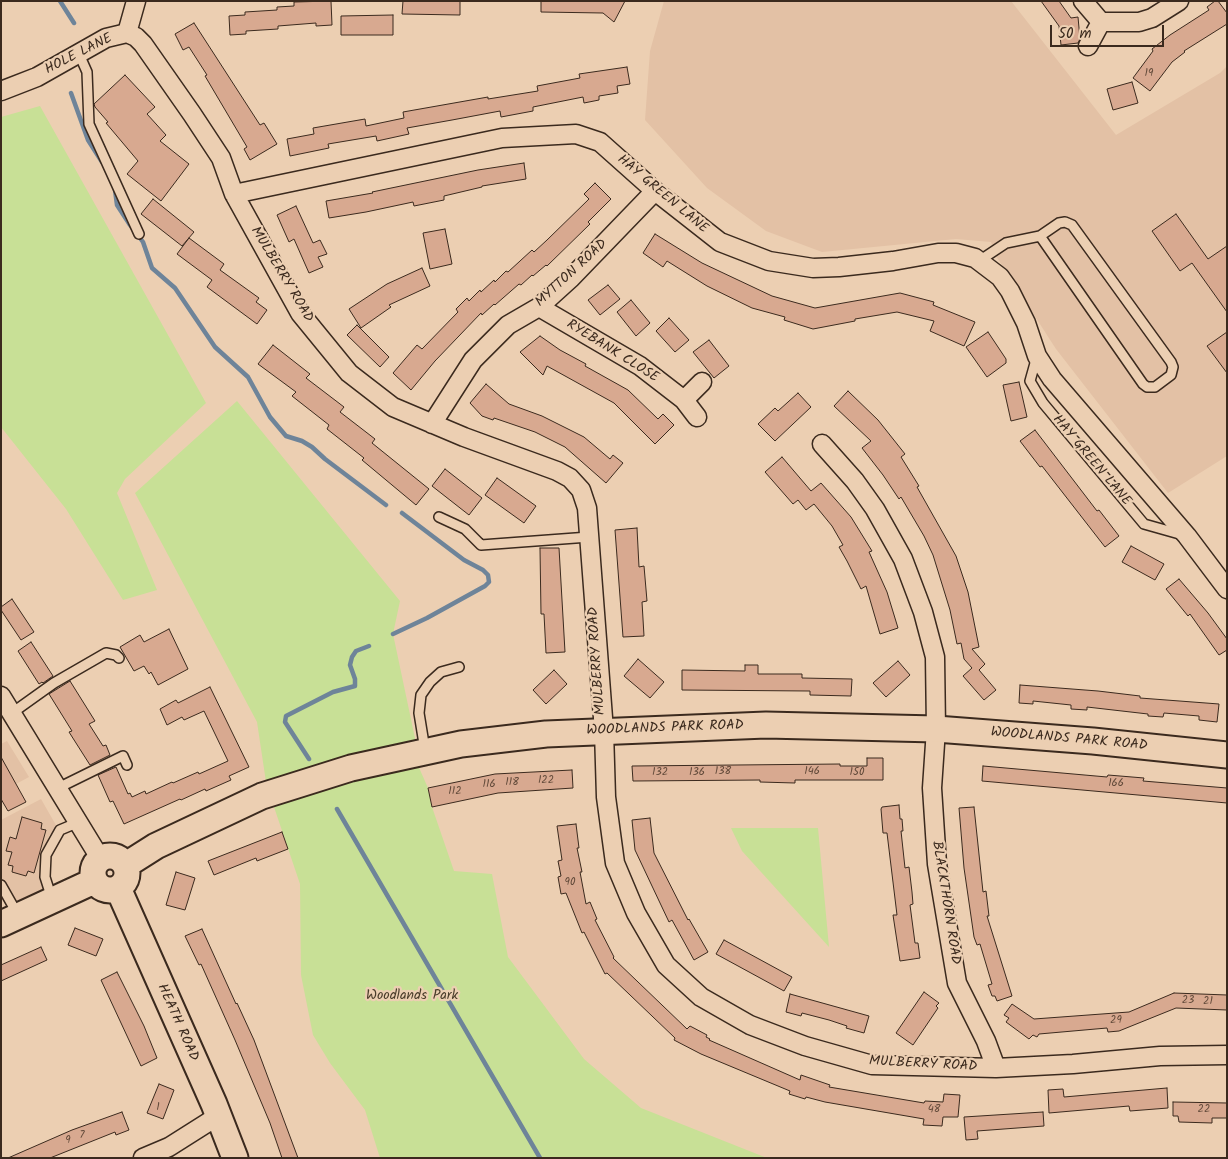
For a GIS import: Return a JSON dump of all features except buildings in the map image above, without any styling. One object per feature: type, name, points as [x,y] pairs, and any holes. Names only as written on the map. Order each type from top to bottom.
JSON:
[{"type":"street","name":"HOLE LANE","points":[[1,91],[37,77],[106,38],[127,33],[136,1]]},
{"type":"street","points":[[1083,1],[1101,22],[1139,22],[1152,18],[1179,1]]},
{"type":"street","points":[[1088,46],[1101,22]]},
{"type":"street","name":"MULBERRY ROAD","points":[[127,33],[136,37],[144,44],[160,70],[192,114],[220,158],[234,194],[300,313],[349,373],[392,407],[557,471],[570,478],[582,490],[587,508],[604,731],[606,797],[616,863],[636,913],[666,964],[701,997],[750,1026],[805,1046],[872,1065],[996,1068],[1073,1064],[1160,1056],[1227,1055]]},
{"type":"street","name":"HAY GREEN LANE","points":[[234,194],[502,138],[576,134],[600,142],[655,191],[720,242],[768,261],[813,268],[893,261],[938,253],[956,253],[975,258],[1000,277],[1010,291],[1026,324],[1037,356],[1052,379],[1188,536],[1227,589]]},
{"type":"street","name":"MYTTON ROAD","points":[[432,424],[473,360],[508,324],[539,307],[571,278],[655,191]]},
{"type":"street","name":"RYEBANK CLOSE","points":[[539,307],[640,366],[684,400],[697,417]]},
{"type":"street","points":[[684,400],[702,382]]},
{"type":"street","name":"BLACKTHORN ROAD","points":[[822,444],[855,481],[875,509],[903,559],[922,612],[935,657],[936,729],[932,788],[937,864],[958,983],[986,1041],[996,1068]]},
{"type":"street","points":[[1,696],[79,822],[97,870],[104,889],[118,888],[125,882],[127,876],[126,865],[119,858],[112,856],[97,870],[53,901],[10,921]]},
{"type":"street","name":"WOODLANDS PARK ROAD","points":[[126,865],[156,846],[262,796],[351,768],[461,744],[546,734],[766,725],[936,729],[1092,741],[1227,755]]},
{"type":"street","name":"HEATH ROAD","points":[[118,888],[218,1116],[234,1158]]},
{"type":"street","points":[[143,1158],[168,1147],[218,1116]]},
{"type":"lane","points":[[79,54],[87,72],[89,124],[140,234]]},
{"type":"lane","points":[[979,261],[1006,243],[1040,236],[1065,222],[1072,225],[1171,362],[1173,367],[1171,375],[1155,386],[1147,387],[1143,384],[1040,236]]},
{"type":"lane","name":"HAY GREEN LANE","points":[[1037,356],[1030,381],[1049,411],[1144,524],[1188,536]]},
{"type":"lane","points":[[439,517],[466,529],[481,545],[589,537]]},
{"type":"lane","points":[[12,714],[54,683],[106,653],[116,655],[119,658]]},
{"type":"lane","points":[[426,752],[419,713],[420,694],[442,672],[459,667]]},
{"type":"lane","points":[[58,788],[123,756],[128,766]]},
{"type":"lane","points":[[53,901],[45,877],[46,855],[60,830],[79,822]]},
{"type":"lane","points":[[1,885],[10,921]]},
{"type":"shaded area","points":[[664,1],[1011,1],[1116,135],[1220,73],[1227,66],[1227,456],[1168,493],[1056,349],[996,256],[991,242],[956,239],[822,252],[766,231],[707,188],[645,120],[650,51]]},
{"type":"shaded area","points":[[7,741],[29,777],[1,792],[1,744]]},
{"type":"shaded area","points":[[41,799],[57,827],[49,836],[42,858],[41,881],[45,891],[17,907],[1,882],[1,820]]},
{"type":"green space","points":[[40,106],[206,403],[125,479],[117,493],[157,590],[123,600],[66,509],[1,427],[1,117]]},
{"type":"green space","points":[[237,401],[400,601],[393,634],[416,743],[266,782],[257,722],[135,493]]},
{"type":"green space","name":"Woodlands Park","points":[[417,763],[428,788],[432,807],[454,871],[492,874],[508,957],[584,1059],[641,1108],[767,1158],[380,1158],[365,1110],[330,1063],[313,1035],[301,975],[300,884],[274,807],[356,777]]},
{"type":"green space","points":[[731,828],[818,828],[829,947],[742,851]]},
{"type":"waterway","points":[[60,1],[74,23]]},
{"type":"waterway","points":[[71,93],[88,140],[102,162]]},
{"type":"waterway","points":[[115,190],[117,205],[143,242],[152,268],[175,288],[215,347],[248,377],[270,417],[286,436],[302,441],[312,447],[386,505]]},
{"type":"waterway","points":[[393,634],[427,618],[489,582],[488,575],[483,570],[464,560],[402,513]]},
{"type":"waterway","points":[[309,759],[285,722],[286,716],[333,692],[355,686],[355,679],[350,665],[352,657],[356,651],[369,646]]},
{"type":"waterway","points":[[337,809],[540,1158]]}]
